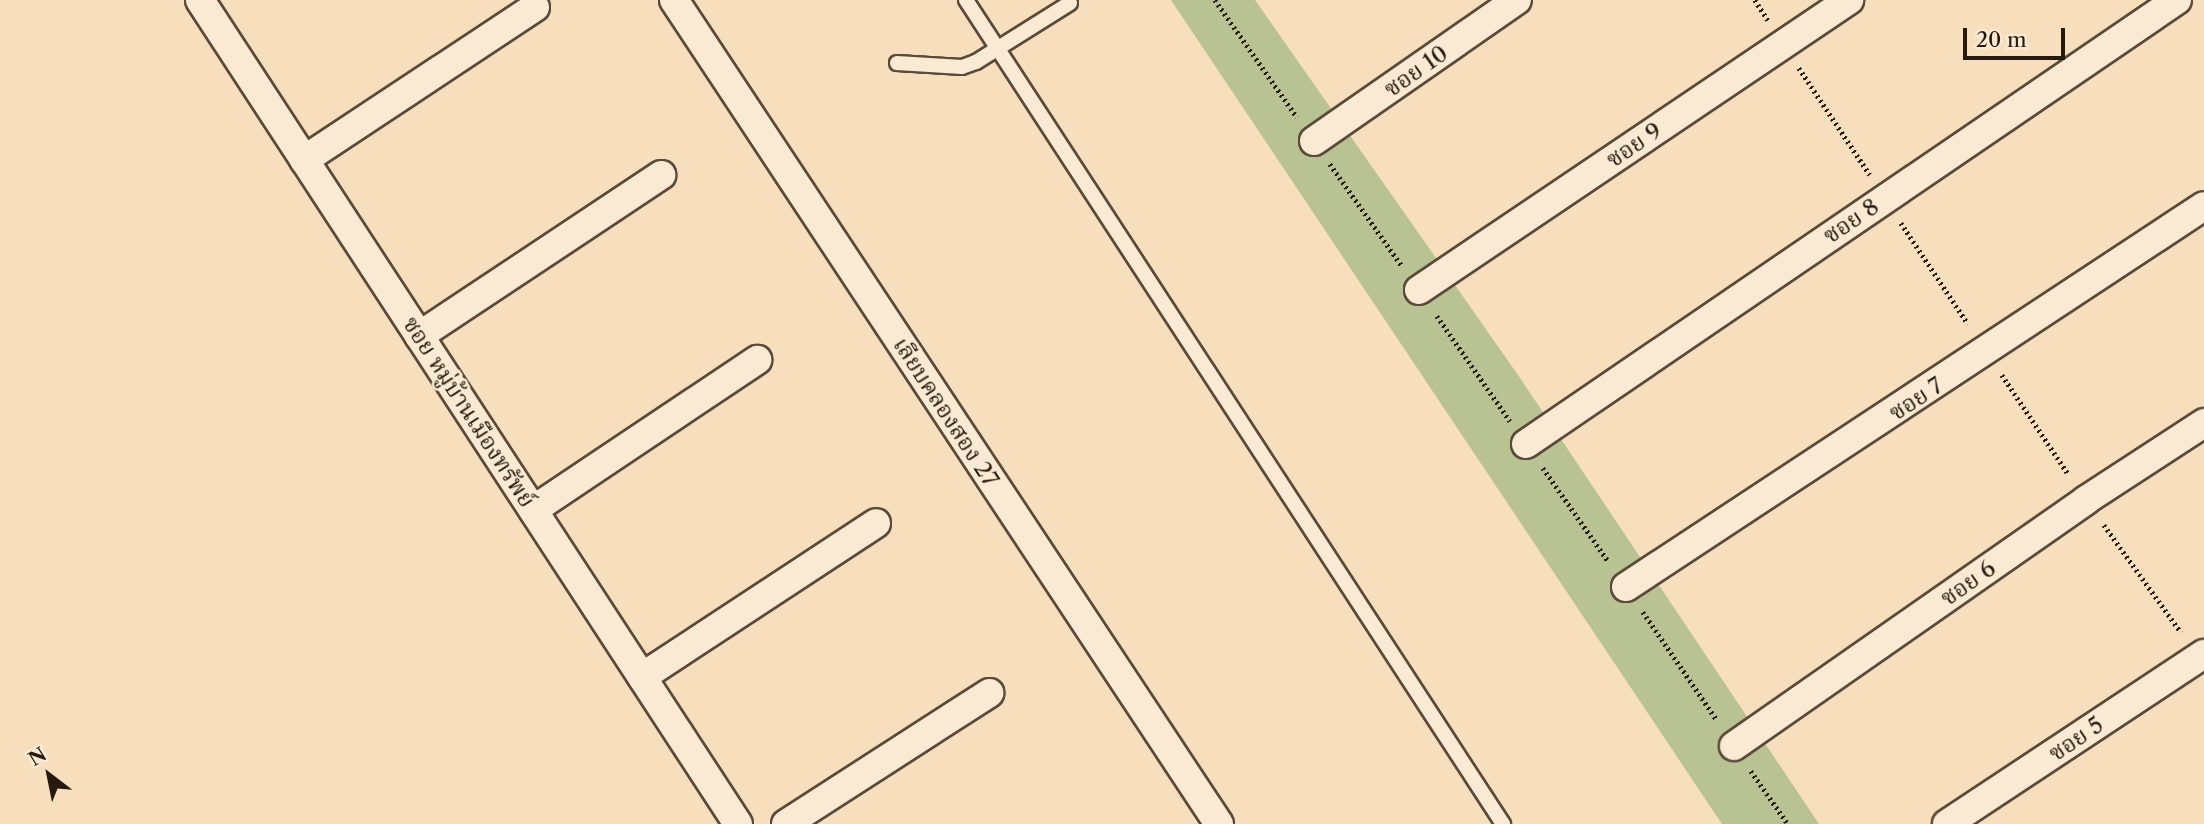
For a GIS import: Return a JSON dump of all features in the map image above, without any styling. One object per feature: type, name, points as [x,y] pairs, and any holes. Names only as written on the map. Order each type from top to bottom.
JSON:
[{"type":"street","name":"ซอย หมู่บ้านเมืองทรัพย์","points":[[200,0],[738,824]]},
{"type":"street","name":"เลียบคลองสอง 27","points":[[674,0],[1219,824]]},
{"type":"street","name":"ซอย 10","points":[[1314,142],[1517,0]]},
{"type":"street","name":"ซอย 9","points":[[1419,290],[1849,0]]},
{"type":"street","name":"ซอย 8","points":[[1526,444],[2177,0]]},
{"type":"street","points":[[304,160],[535,7]]},
{"type":"street","points":[[419,336],[660,175]]},
{"type":"street","name":"ซอย 7","points":[[1626,587],[2204,206]]},
{"type":"street","points":[[533,510],[757,360]]},
{"type":"street","name":"ซอย 6","points":[[1734,746],[2086,500],[2204,423]]},
{"type":"street","points":[[642,677],[876,523]]},
{"type":"street","name":"ซอย 5","points":[[1947,824],[2204,654]]},
{"type":"street","points":[[786,824],[989,693]]},
{"type":"lane","points":[[966,0],[1503,824]]},
{"type":"lane","points":[[897,63],[962,67],[1070,3]]},
{"type":"path","points":[[1215,0],[1626,587],[1788,824]]},
{"type":"green space","points":[[1171,0],[1255,0],[1518,375],[1819,824],[1722,824]]}]
